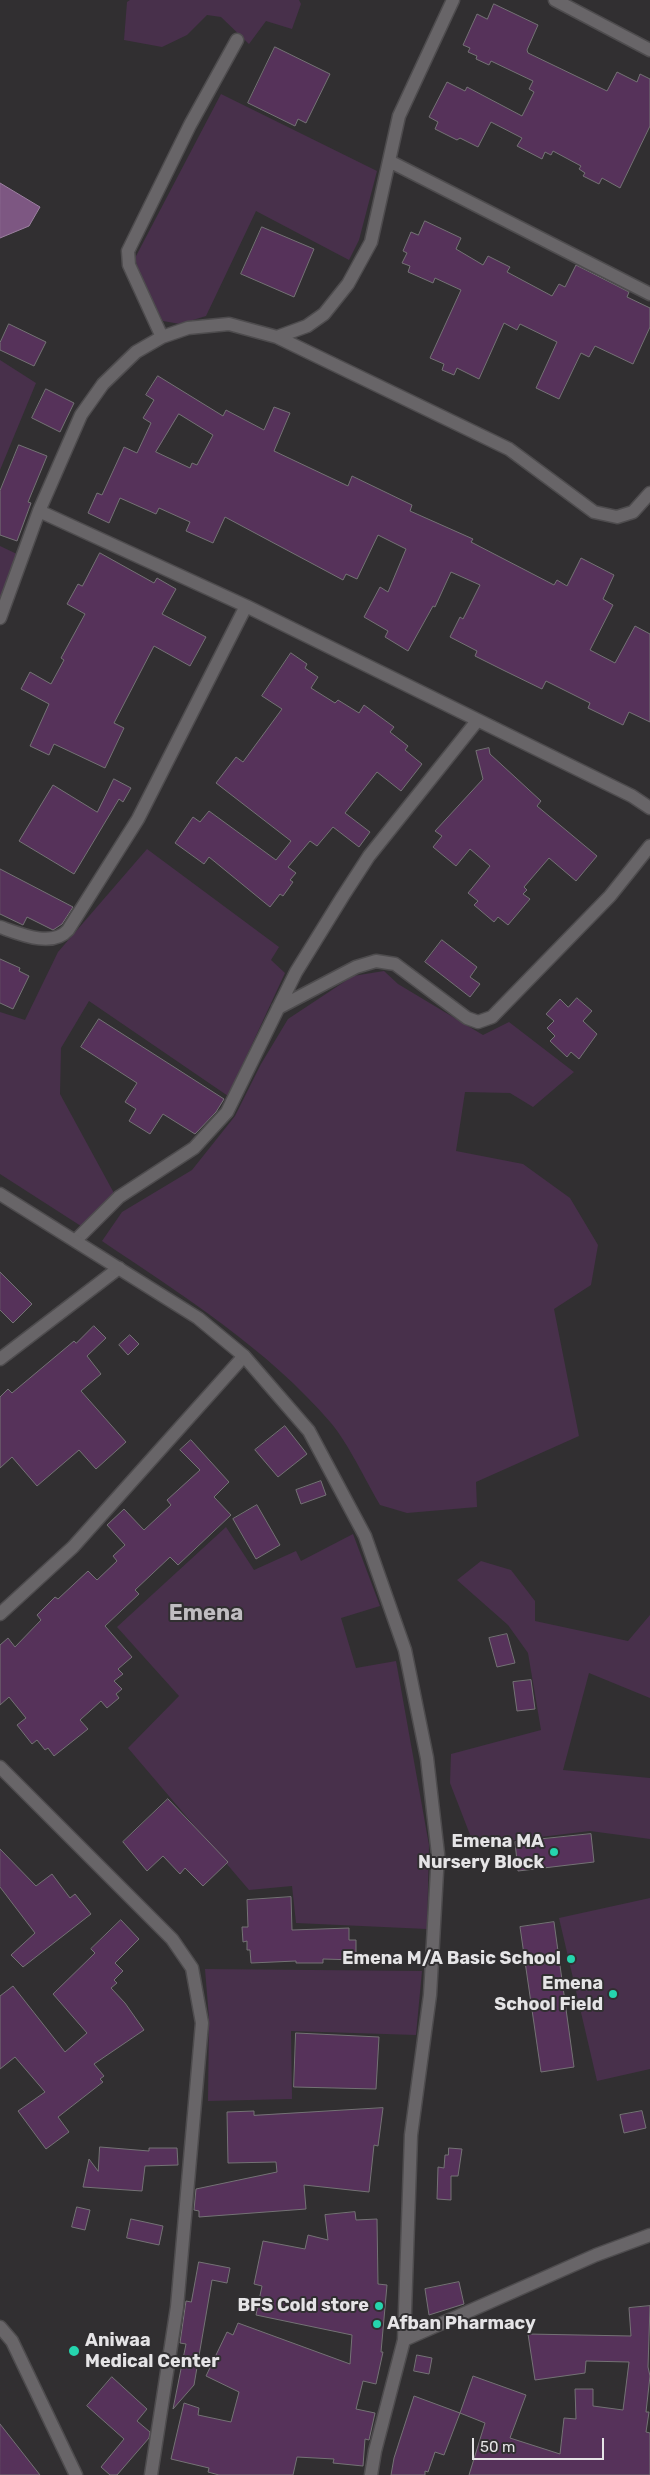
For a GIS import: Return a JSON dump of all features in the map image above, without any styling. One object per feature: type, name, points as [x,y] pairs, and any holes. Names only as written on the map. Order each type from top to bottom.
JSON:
[{"type":"street","points":[[277,337],[307,326],[324,314],[348,284],[371,242],[399,116],[452,0]]},
{"type":"street","points":[[556,0],[650,50]]},
{"type":"street","points":[[162,337],[129,265],[128,251],[190,125],[237,40]]},
{"type":"street","points":[[389,160],[650,294]]},
{"type":"street","points":[[0,618],[39,512],[81,415],[97,391],[136,352],[162,337],[188,328],[229,324],[277,337],[508,449],[594,512],[617,517],[633,512],[648,501]]},
{"type":"street","points":[[39,512],[246,606],[476,721],[632,796],[650,808]]},
{"type":"street","points":[[0,926],[46,940],[56,940],[68,930],[138,819],[246,606]]},
{"type":"street","points":[[76,1240],[119,1197],[194,1148],[227,1112],[296,972],[369,856],[476,721]]},
{"type":"street","points":[[278,1008],[356,967],[376,961],[395,964],[467,1018],[478,1022],[492,1017],[610,896],[650,846]]},
{"type":"street","points":[[0,1194],[198,1318],[244,1356],[309,1431],[365,1536],[405,1650],[427,1758],[438,1854],[430,1995],[411,2136],[404,2340],[371,2475]]},
{"type":"street","points":[[0,1359],[119,1268]]},
{"type":"street","points":[[0,1614],[73,1547],[244,1356]]},
{"type":"street","points":[[0,1767],[172,1938],[192,1968],[202,2023],[176,2307],[151,2475]]},
{"type":"street","points":[[404,2340],[596,2255],[650,2236]]},
{"type":"street","points":[[0,2326],[12,2341],[76,2475]]},
{"type":"shaded area","points":[[130,0],[299,0],[301,4],[292,29],[266,21],[249,44],[221,17],[207,15],[187,35],[162,47],[124,40],[127,2]]},
{"type":"shaded area","points":[[221,94],[377,171],[359,240],[349,260],[256,211],[206,316],[180,324],[163,321],[140,279],[135,258]]},
{"type":"shaded area","points":[[0,183],[40,207],[29,226],[0,238]]},
{"type":"shaded area","points":[[0,360],[36,383],[0,470]]},
{"type":"shaded area","points":[[0,546],[19,555],[0,602]]},
{"type":"shaded area","points":[[147,849],[279,947],[271,960],[285,973],[228,1096],[89,1001],[61,1048],[60,1094],[115,1195],[84,1228],[0,1174],[0,1012],[25,1020],[58,952]]},
{"type":"shaded area","points":[[384,971],[398,984],[483,1035],[509,1022],[574,1072],[533,1107],[510,1093],[465,1092],[456,1151],[523,1164],[570,1198],[598,1245],[591,1285],[554,1309],[579,1436],[476,1482],[477,1507],[407,1513],[380,1505],[337,1431],[306,1396],[280,1371],[223,1324],[102,1241],[122,1212],[192,1170],[235,1116],[261,1064],[288,1019],[353,976]]},
{"type":"shaded area","points":[[226,1527],[254,1570],[296,1551],[301,1561],[353,1534],[380,1606],[341,1618],[356,1668],[396,1661],[429,1845],[427,1929],[296,1923],[292,1886],[249,1890],[128,1748],[179,1696],[117,1627]]},
{"type":"shaded area","points":[[481,1561],[511,1570],[535,1601],[535,1621],[628,1641],[650,1615],[650,1698],[589,1673],[563,1770],[650,1778],[650,1839],[590,1831],[474,1845],[450,1783],[451,1754],[541,1730],[528,1653],[508,1625],[457,1580]]},
{"type":"shaded area","name":"Emena School Field","points":[[650,1898],[650,2069],[597,2081],[559,1918]]},
{"type":"shaded area","points":[[205,1969],[422,1971],[416,2035],[291,2031],[292,2099],[208,2101],[209,2018]]},
{"type":"building","points":[[494,4],[538,25],[527,50],[528,53],[607,91],[617,72],[637,82],[640,74],[650,79],[650,126],[620,188],[602,178],[599,184],[583,176],[585,173],[579,169],[581,166],[553,151],[551,155],[545,152],[542,159],[517,146],[522,138],[491,122],[478,147],[460,138],[457,140],[435,129],[438,122],[429,117],[447,82],[465,91],[467,87],[522,116],[534,92],[529,89],[533,81],[491,61],[489,65],[476,59],[477,56],[468,52],[470,48],[463,45],[477,14],[487,19]]},
{"type":"building","points":[[275,47],[330,74],[306,123],[298,119],[295,126],[248,103]]},
{"type":"building","points":[[425,221],[461,238],[456,249],[483,265],[488,256],[510,267],[507,272],[552,296],[559,284],[565,287],[576,265],[629,292],[627,297],[650,308],[650,327],[633,364],[595,346],[589,357],[581,353],[559,399],[536,388],[557,342],[520,324],[517,330],[504,323],[479,379],[457,368],[454,375],[442,370],[444,364],[430,358],[461,290],[435,278],[433,283],[408,272],[410,266],[402,263],[407,253],[403,251],[411,232],[418,235]]},
{"type":"building","points":[[262,227],[314,249],[294,297],[241,274]]},
{"type":"building","points":[[9,324],[46,342],[34,366],[0,350],[0,343]]},
{"type":"building","points":[[158,376],[223,416],[226,410],[264,430],[274,407],[290,413],[274,451],[348,486],[352,476],[412,505],[410,511],[473,539],[471,542],[554,585],[557,580],[567,586],[581,558],[614,575],[603,599],[613,605],[590,650],[615,663],[635,626],[650,634],[650,722],[629,712],[623,725],[588,708],[590,703],[546,681],[542,689],[475,656],[477,651],[450,637],[460,617],[463,619],[480,585],[451,572],[435,607],[433,606],[408,651],[385,637],[388,631],[364,617],[380,587],[388,592],[406,549],[378,535],[357,579],[346,574],[343,580],[225,517],[213,543],[186,531],[190,522],[159,508],[156,514],[120,498],[109,523],[88,513],[97,493],[102,495],[124,447],[137,453],[151,423],[143,418],[154,400],[146,395]],"holes":[[[179,414],[213,435],[197,465],[192,463],[190,468],[156,452]]]},
{"type":"building","points":[[46,389],[74,403],[60,432],[32,418]]},
{"type":"building","points":[[19,445],[47,456],[28,502],[31,503],[17,541],[0,535],[0,491]]},
{"type":"building","points":[[100,553],[154,583],[157,578],[176,589],[162,614],[206,637],[190,666],[154,646],[114,723],[124,728],[105,768],[54,744],[49,755],[30,746],[49,704],[21,689],[30,672],[51,684],[64,660],[61,658],[85,614],[67,604],[78,584],[82,586]]},
{"type":"building","points":[[291,653],[307,664],[305,668],[318,677],[311,688],[335,703],[338,700],[359,713],[364,705],[394,727],[390,732],[408,746],[405,750],[422,764],[401,791],[377,772],[345,813],[370,832],[359,847],[333,827],[317,846],[310,841],[288,867],[296,873],[290,880],[293,882],[283,896],[280,894],[270,907],[209,857],[204,864],[175,843],[193,817],[200,822],[209,811],[276,860],[291,841],[216,783],[236,757],[243,762],[282,709],[262,696]]},
{"type":"building","points":[[489,748],[490,754],[541,801],[537,806],[597,856],[576,881],[549,858],[524,887],[527,890],[523,894],[530,899],[508,925],[498,917],[494,922],[474,905],[478,901],[468,893],[490,866],[470,849],[456,866],[433,847],[442,836],[435,831],[483,779],[476,751]]},
{"type":"building","points":[[114,779],[131,788],[123,802],[119,799],[74,874],[19,841],[53,785],[97,812]]},
{"type":"building","points":[[0,869],[73,907],[62,924],[53,930],[27,917],[23,925],[0,914]]},
{"type":"building","points":[[442,940],[477,967],[470,977],[480,984],[470,997],[425,962]]},
{"type":"building","points":[[0,959],[20,968],[19,971],[29,976],[13,1009],[0,1003]]},
{"type":"building","points":[[577,998],[592,1011],[583,1021],[597,1034],[579,1059],[571,1052],[567,1057],[550,1041],[555,1036],[547,1028],[554,1021],[546,1014],[560,999],[568,1007]]},
{"type":"building","points":[[99,1019],[224,1099],[216,1112],[195,1134],[163,1114],[150,1134],[129,1121],[136,1109],[125,1102],[137,1083],[81,1047]]},
{"type":"building","points":[[0,1272],[32,1304],[13,1323],[0,1310]]},
{"type":"building","points":[[94,1326],[106,1338],[87,1356],[101,1374],[81,1391],[126,1442],[96,1469],[79,1450],[37,1486],[12,1457],[0,1468],[0,1397],[8,1389],[12,1393],[74,1341],[76,1343]]},
{"type":"building","points":[[130,1335],[139,1344],[128,1355],[119,1345]]},
{"type":"building","points":[[285,1426],[307,1454],[278,1477],[255,1450]]},
{"type":"building","points":[[191,1440],[229,1482],[214,1497],[231,1515],[178,1565],[170,1557],[135,1590],[139,1594],[105,1626],[132,1657],[118,1669],[123,1674],[114,1681],[122,1689],[116,1694],[119,1698],[107,1708],[101,1701],[80,1720],[88,1729],[54,1756],[48,1748],[45,1750],[37,1740],[32,1744],[17,1725],[26,1718],[9,1697],[0,1705],[0,1645],[8,1638],[15,1647],[41,1620],[37,1615],[55,1597],[58,1599],[88,1571],[97,1580],[117,1561],[113,1556],[125,1545],[107,1525],[124,1509],[144,1530],[171,1505],[167,1500],[200,1470],[180,1450]]},
{"type":"building","points":[[321,1481],[326,1495],[301,1504],[296,1490]]},
{"type":"building","points":[[257,1505],[280,1545],[256,1559],[233,1519]]},
{"type":"building","points":[[507,1634],[515,1663],[497,1667],[489,1638]]},
{"type":"building","points":[[531,1680],[535,1709],[517,1711],[513,1682]]},
{"type":"building","points":[[168,1799],[228,1862],[203,1886],[185,1868],[180,1874],[163,1856],[147,1871],[123,1842]]},
{"type":"building","name":"Emena MA Nursery Block","points":[[591,1834],[594,1862],[518,1871],[515,1842]]},
{"type":"building","points":[[0,1849],[36,1886],[52,1874],[70,1898],[75,1894],[91,1914],[23,1967],[11,1955],[35,1933],[0,1887]]},
{"type":"building","points":[[291,1897],[292,1930],[349,1928],[349,1940],[356,1940],[356,1960],[323,1959],[323,1963],[296,1963],[296,1961],[251,1963],[250,1950],[247,1950],[247,1941],[243,1942],[242,1927],[248,1927],[247,1900]]},
{"type":"building","points":[[121,1920],[139,1939],[115,1963],[123,1971],[114,1980],[117,1983],[111,1988],[125,2003],[144,2030],[94,2064],[104,2076],[100,2079],[103,2082],[58,2117],[69,2132],[46,2149],[18,2111],[45,2092],[15,2057],[0,2069],[0,1996],[13,1986],[65,2052],[87,2033],[53,1994],[95,1953],[91,1949]]},
{"type":"building","points":[[554,1922],[574,2067],[541,2072],[520,1927]]},
{"type":"building","points":[[296,2033],[379,2037],[376,2089],[294,2087]]},
{"type":"building","points":[[383,2108],[378,2146],[374,2145],[369,2192],[304,2185],[306,2209],[199,2217],[199,2211],[194,2210],[196,2189],[277,2172],[276,2162],[228,2163],[227,2112],[254,2111],[254,2115]]},
{"type":"building","points":[[642,2111],[646,2128],[624,2133],[620,2115]]},
{"type":"building","points":[[100,2147],[149,2151],[149,2148],[177,2148],[178,2165],[145,2166],[142,2191],[83,2187],[89,2159],[98,2171]]},
{"type":"building","points":[[449,2148],[462,2149],[458,2176],[451,2176],[451,2200],[437,2199],[438,2167],[444,2168],[445,2155],[448,2155]]},
{"type":"building","points":[[77,2207],[90,2210],[85,2230],[72,2227]]},
{"type":"building","points":[[355,2212],[356,2220],[377,2219],[378,2284],[387,2285],[381,2352],[383,2352],[376,2384],[363,2381],[356,2409],[375,2413],[369,2440],[365,2439],[363,2466],[333,2463],[334,2459],[297,2457],[293,2475],[219,2475],[208,2472],[209,2468],[171,2459],[184,2403],[199,2408],[198,2415],[231,2422],[239,2392],[206,2376],[227,2332],[233,2335],[238,2323],[350,2364],[352,2335],[256,2315],[262,2286],[254,2284],[263,2241],[305,2249],[308,2235],[328,2240],[325,2215]]},
{"type":"building","points":[[131,2219],[163,2226],[159,2245],[127,2238]]},
{"type":"building","points":[[199,2262],[230,2268],[227,2283],[212,2280],[194,2385],[173,2409],[186,2344],[180,2343],[186,2301],[191,2302]]},
{"type":"building","points":[[459,2282],[464,2304],[429,2315],[425,2289]]},
{"type":"building","points":[[650,2306],[648,2367],[650,2376],[646,2412],[649,2412],[646,2432],[650,2433],[650,2475],[469,2475],[485,2423],[460,2413],[473,2376],[526,2395],[510,2438],[560,2454],[564,2418],[576,2419],[575,2389],[593,2389],[593,2406],[623,2410],[629,2362],[586,2361],[585,2373],[535,2380],[528,2334],[631,2336],[629,2308]]},
{"type":"building","points":[[417,2355],[432,2358],[429,2374],[414,2371]]},
{"type":"building","points":[[112,2377],[147,2409],[137,2421],[150,2432],[149,2438],[117,2475],[110,2475],[101,2467],[124,2439],[87,2406]]},
{"type":"building","points":[[414,2396],[460,2413],[444,2455],[435,2452],[428,2472],[425,2471],[425,2475],[391,2475],[394,2458]]},
{"type":"building","points":[[0,2424],[40,2475],[0,2475]]},
{"type":"place","name":"Emena MA Nursery Block","points":[[554,1852]]},
{"type":"place","name":"Emena M/A Basic School","points":[[571,1959]]},
{"type":"place","name":"Emena School Field","points":[[613,1994]]},
{"type":"place","name":"BFS Cold store","points":[[379,2306]]},
{"type":"place","name":"Afban Pharmacy","points":[[377,2324]]},
{"type":"place","name":"Aniwaa Medical Center","points":[[74,2351]]},
{"type":"district","name":"Emena","points":[[206,1614]]}]
